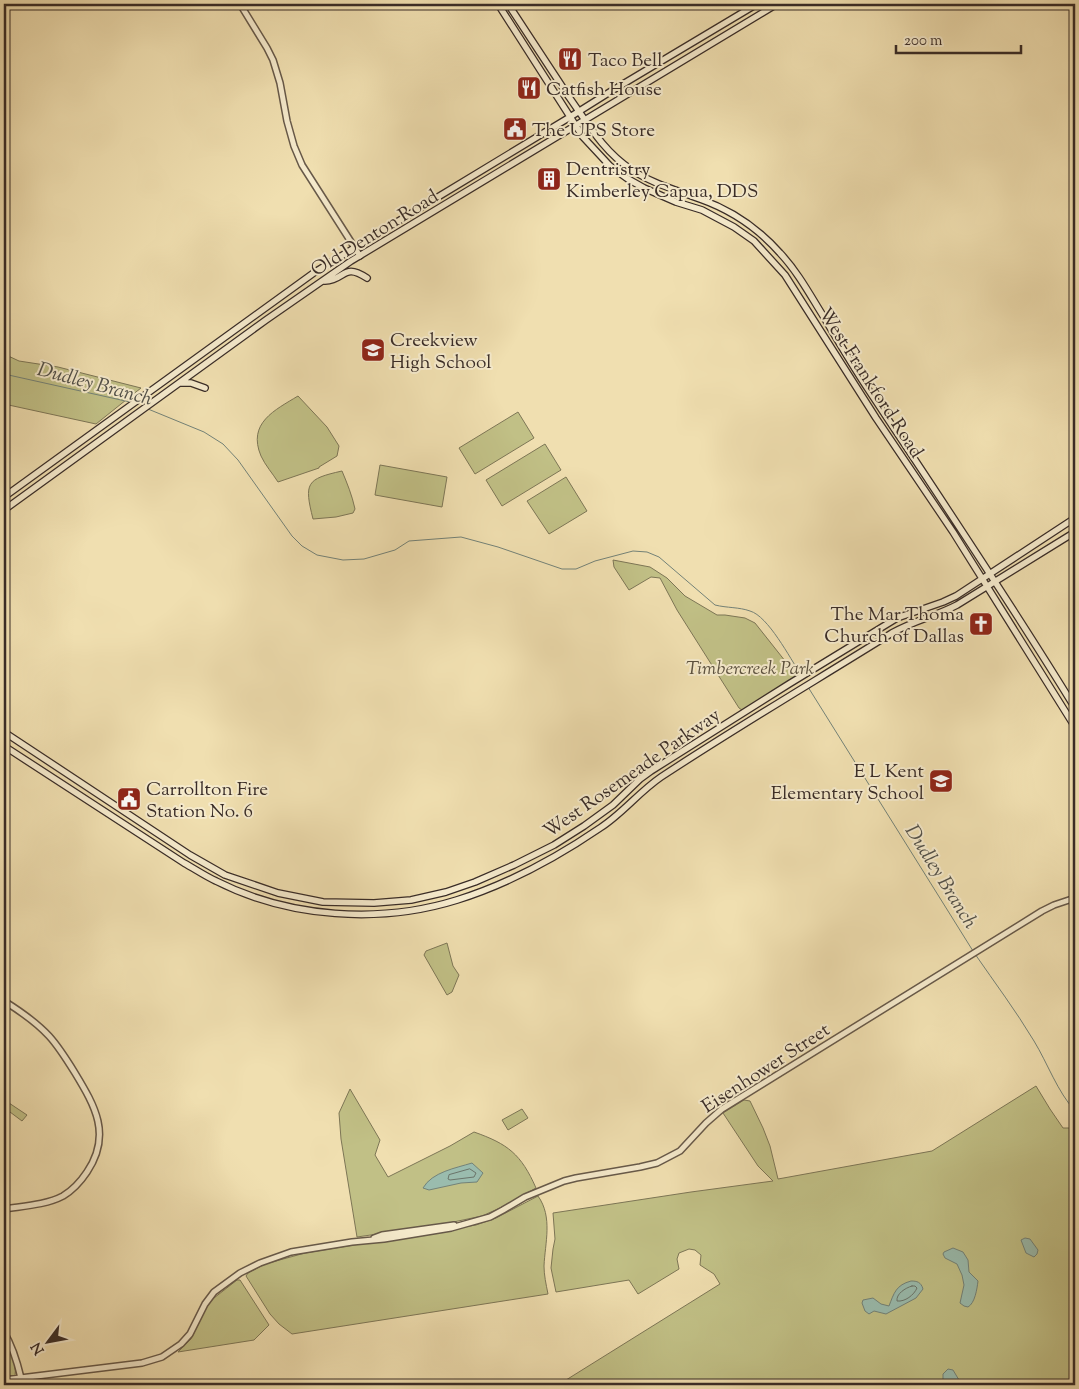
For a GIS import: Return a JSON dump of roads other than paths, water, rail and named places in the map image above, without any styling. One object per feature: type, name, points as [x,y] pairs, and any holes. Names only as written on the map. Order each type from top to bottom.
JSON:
[{"type":"main road","name":"West Frankford Road","points":[[498,4],[570,117],[597,153],[610,166],[628,179],[654,193],[708,212],[734,227],[754,241],[792,283],[876,418],[988,587],[1075,727]]},
{"type":"main road","name":"West Frankford Road","points":[[508,4],[594,135],[618,160],[659,185],[724,208],[754,228],[779,252],[799,278],[854,368],[996,582],[1075,708]]},
{"type":"main road","name":"Old Denton Road","points":[[4,498],[316,272],[757,4]]},
{"type":"main road","name":"Old Denton Road","points":[[4,510],[266,320],[360,256],[777,4]]},
{"type":"main road","points":[[676,52],[682,62]]},
{"type":"main road","points":[[535,62],[543,57]]},
{"type":"main road","points":[[495,163],[501,172]]},
{"type":"main road","points":[[323,281],[329,281],[352,270],[368,278]]},
{"type":"main road","points":[[180,383],[191,383],[205,388]]},
{"type":"main road","points":[[70,450],[76,458]]},
{"type":"main road","name":"West Rosemeade Parkway","points":[[4,734],[190,855],[225,875],[278,893],[309,900],[338,903],[374,903],[411,900],[475,882],[554,845],[613,806],[640,779],[651,771],[789,684],[897,618],[956,596],[1075,518]]},
{"type":"main road","name":"West Rosemeade Parkway","points":[[4,746],[184,863],[215,881],[251,896],[286,906],[314,911],[373,914],[428,908],[485,890],[543,864],[601,828],[658,779],[821,677],[897,630],[943,612],[988,587],[1075,532]]},
{"type":"main road","points":[[132,830],[138,821]]},
{"type":"street","points":[[240,4],[273,60],[280,83],[287,121],[302,165],[360,256]]},
{"type":"street","name":"Eisenhower Street","points":[[4,1380],[142,1363],[162,1357],[174,1350],[186,1339],[204,1304],[214,1292],[251,1267],[269,1258],[291,1252],[371,1239],[382,1235],[459,1224],[490,1216],[525,1197],[564,1181],[640,1168],[665,1160],[680,1151],[710,1118],[722,1109],[986,944],[1054,904],[1075,898]]},
{"type":"street","points":[[4,1001],[40,1027],[60,1049],[94,1105],[99,1132],[98,1147],[94,1161],[85,1176],[65,1195],[49,1201],[4,1208]]},
{"type":"street","points":[[4,1332],[17,1359],[21,1378]]},
{"type":"water","points":[[472,1163],[483,1173],[477,1182],[461,1183],[429,1190],[423,1188],[438,1174]]},
{"type":"water","points":[[1025,1238],[1030,1239],[1038,1250],[1034,1257],[1026,1253],[1021,1240]]},
{"type":"water","points":[[953,1248],[963,1252],[968,1260],[969,1272],[978,1281],[974,1299],[968,1307],[960,1303],[964,1285],[957,1264],[945,1258],[943,1254]]},
{"type":"water","points":[[911,1281],[918,1282],[923,1289],[916,1298],[886,1314],[874,1311],[869,1314],[865,1311],[862,1303],[863,1300],[873,1298],[881,1304],[889,1306],[894,1293],[899,1287]]},
{"type":"water","points":[[948,1369],[953,1370],[962,1385],[945,1385],[943,1374]]},
{"type":"waterway","name":"Dudley Branch","points":[[4,374],[130,402]]},
{"type":"waterway","name":"Dudley Branch","points":[[148,409],[204,432],[223,444],[238,460],[292,536],[302,546],[317,555],[343,560],[364,559],[395,550],[409,541],[461,537],[498,547],[562,569],[576,569],[595,561],[633,551],[647,552],[659,557],[715,605],[746,610],[757,614],[778,638],[801,675]]},
{"type":"waterway","name":"Dudley Branch","points":[[808,687],[973,951]]},
{"type":"waterway","name":"Dudley Branch","points":[[975,954],[1013,1008],[1039,1050],[1058,1086],[1075,1111]]},
{"type":"place","name":"Taco Bell","points":[[570,59]]},
{"type":"place","name":"Catfish House","points":[[529,88]]},
{"type":"place","name":"The UPS Store","points":[[515,129]]},
{"type":"place","name":"Dentristry Kimberley Capua, DDS","points":[[549,179]]},
{"type":"place","name":"Creekview High School","points":[[373,350]]},
{"type":"place","name":"The Mar Thoma Church of Dallas","points":[[981,624]]},
{"type":"place","name":"E L Kent Elementary School","points":[[941,781]]},
{"type":"place","name":"Carrollton Fire Station No. 6","points":[[129,799]]},
{"type":"park label","name":"Timbercreek Park","points":[[750,667]]}]
